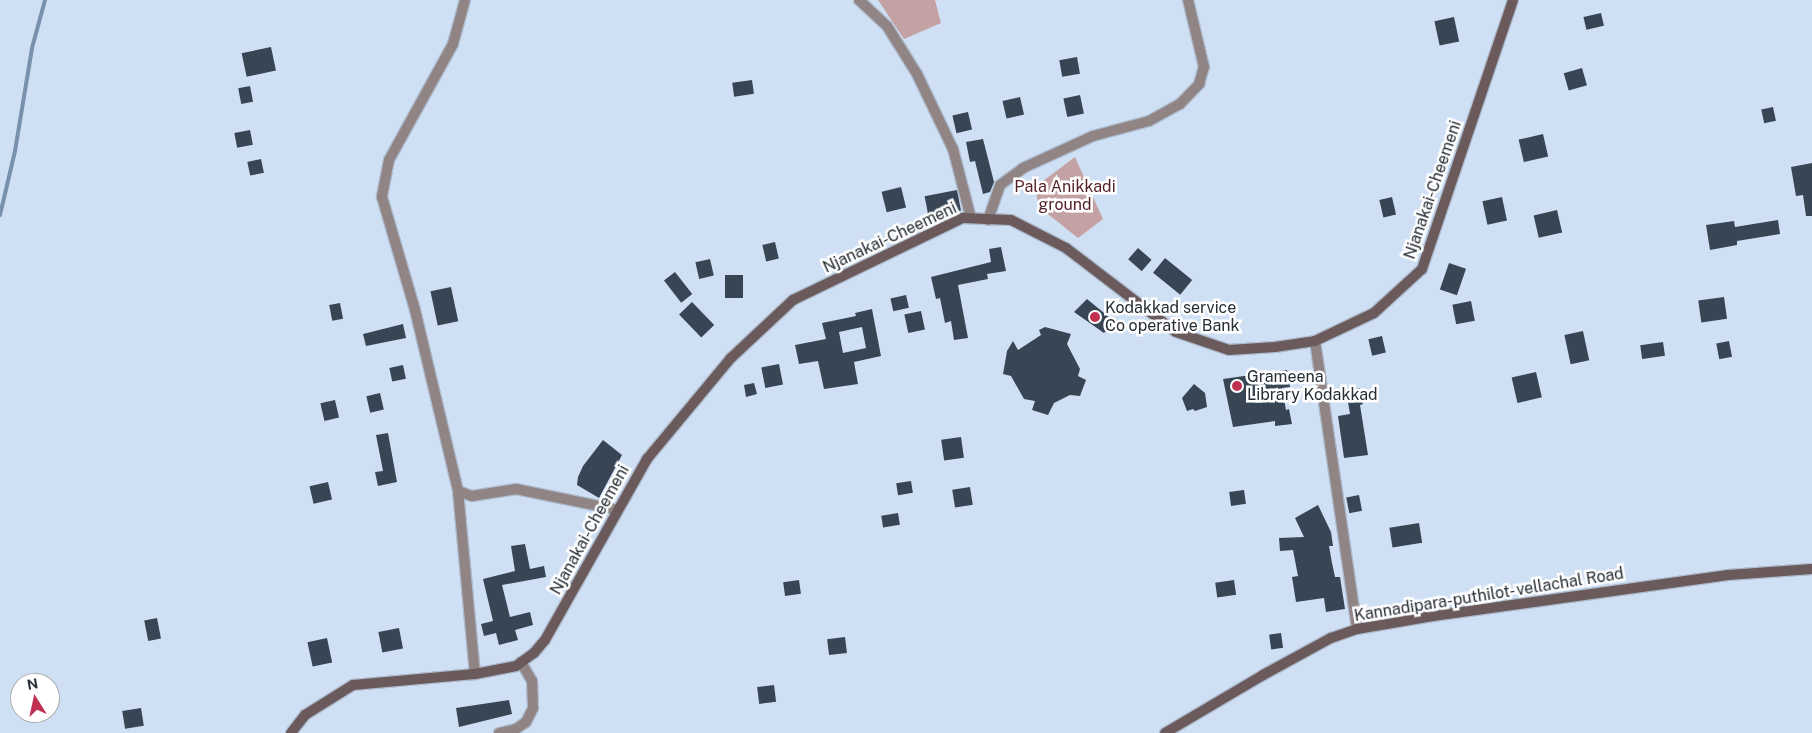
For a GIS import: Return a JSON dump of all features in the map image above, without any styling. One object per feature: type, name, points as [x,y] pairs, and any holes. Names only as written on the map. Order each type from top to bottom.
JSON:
[{"type":"main road","name":"Njanakai-Cheemeni","points":[[291,733],[305,716],[353,685],[476,674],[516,666],[545,640],[647,459],[731,358],[793,300],[964,218],[1011,220],[1066,248],[1176,332],[1229,350],[1274,347],[1315,341],[1374,314],[1422,269],[1513,0]]},
{"type":"main road","name":"Kannadipara-puthilot- vellachal Road","points":[[1165,733],[1263,674],[1331,638],[1357,630],[1433,616],[1728,575],[1812,569]]},
{"type":"street","points":[[465,0],[453,44],[389,160],[382,197],[415,310],[458,491],[476,674]]},
{"type":"street","points":[[858,0],[887,26],[918,74],[953,149],[971,218]]},
{"type":"street","points":[[988,220],[1000,185],[1023,168],[1093,136],[1149,121],[1180,104],[1199,84],[1204,67],[1188,0]]},
{"type":"street","points":[[1315,341],[1357,630]]},
{"type":"street","points":[[458,491],[472,496],[516,489],[618,510]]},
{"type":"street","points":[[499,733],[516,729],[526,722],[533,708],[532,681],[521,662]]},
{"type":"green space","points":[[878,0],[935,0],[941,23],[904,39]]},
{"type":"green space","name":"Pala Anikkadi ground","points":[[1075,157],[1103,219],[1078,238],[1039,207],[1035,187]]},
{"type":"building","points":[[1601,13],[1604,26],[1586,30],[1583,17]]},
{"type":"building","points":[[1454,17],[1459,41],[1440,46],[1434,21]]},
{"type":"building","points":[[271,47],[276,70],[247,77],[242,53]]},
{"type":"building","points":[[1077,57],[1080,74],[1062,77],[1059,60]]},
{"type":"building","points":[[1582,68],[1587,85],[1569,91],[1564,73]]},
{"type":"building","points":[[752,80],[754,94],[734,97],[732,83]]},
{"type":"building","points":[[250,86],[253,102],[241,104],[238,88]]},
{"type":"building","points":[[1080,95],[1084,114],[1067,117],[1063,99]]},
{"type":"building","points":[[1020,97],[1024,115],[1007,119],[1002,101]]},
{"type":"building","points":[[1773,107],[1776,121],[1764,123],[1761,109]]},
{"type":"building","points":[[968,112],[972,130],[956,133],[952,116]]},
{"type":"building","points":[[250,130],[253,145],[237,148],[234,133]]},
{"type":"building","points":[[1543,134],[1548,156],[1524,162],[1519,140]]},
{"type":"building","points":[[983,139],[994,182],[990,192],[983,194],[975,161],[970,162],[966,142]]},
{"type":"building","points":[[261,159],[264,173],[250,176],[247,162]]},
{"type":"building","points":[[1812,163],[1812,216],[1806,216],[1803,195],[1796,196],[1791,167]]},
{"type":"building","points":[[901,187],[906,207],[887,212],[882,192]]},
{"type":"building","points":[[957,190],[961,211],[929,217],[925,196]]},
{"type":"building","points":[[1392,197],[1396,215],[1383,217],[1379,200]]},
{"type":"building","points":[[1502,197],[1507,220],[1487,225],[1482,201]]},
{"type":"building","points":[[1557,210],[1562,232],[1539,238],[1534,215]]},
{"type":"building","points":[[1778,220],[1780,234],[1737,241],[1737,245],[1710,250],[1706,225],[1734,221],[1735,227]]},
{"type":"building","points":[[775,242],[779,259],[766,261],[762,245]]},
{"type":"building","points":[[1001,247],[1006,271],[987,274],[988,279],[958,285],[968,338],[954,340],[951,321],[945,323],[940,298],[936,299],[931,277],[991,262],[989,249]]},
{"type":"building","points":[[1138,248],[1152,260],[1142,271],[1128,259]]},
{"type":"building","points":[[1165,258],[1192,280],[1180,295],[1153,273]]},
{"type":"building","points":[[710,259],[714,276],[699,279],[695,262]]},
{"type":"building","points":[[1449,263],[1466,269],[1457,295],[1440,289]]},
{"type":"building","points":[[675,272],[692,294],[681,303],[664,281]]},
{"type":"building","points":[[725,275],[743,275],[743,298],[725,298]]},
{"type":"building","points":[[451,287],[458,321],[438,326],[430,291]]},
{"type":"building","points":[[906,295],[909,308],[893,311],[890,299]]},
{"type":"building","points":[[1724,297],[1727,319],[1701,322],[1698,301]]},
{"type":"building","name":"Kodakkad service Co operative Bank","points":[[1087,299],[1115,322],[1104,333],[1074,312]]},
{"type":"building","points":[[1471,301],[1475,321],[1456,324],[1452,305]]},
{"type":"building","points":[[692,302],[714,325],[701,338],[679,315]]},
{"type":"building","points":[[340,303],[343,319],[332,321],[329,305]]},
{"type":"building","points":[[872,309],[881,356],[854,362],[858,384],[824,389],[818,361],[799,364],[795,345],[826,339],[822,323],[856,316],[855,313]],"holes":[[[862,327],[866,348],[843,353],[839,332]]]},
{"type":"building","points":[[921,311],[925,330],[908,333],[904,315]]},
{"type":"building","points":[[403,324],[406,338],[366,346],[363,334]]},
{"type":"building","points":[[1045,327],[1071,334],[1067,344],[1080,369],[1078,376],[1086,380],[1080,396],[1070,395],[1054,403],[1048,415],[1032,410],[1035,401],[1024,399],[1011,376],[1003,374],[1007,351],[1013,341],[1018,350],[1041,335],[1039,330]]},
{"type":"building","points":[[1583,331],[1589,360],[1571,364],[1564,335]]},
{"type":"building","points":[[1382,336],[1386,353],[1372,356],[1368,339]]},
{"type":"building","points":[[1729,341],[1732,357],[1719,359],[1716,343]]},
{"type":"building","points":[[1663,342],[1665,356],[1642,359],[1640,345]]},
{"type":"building","points":[[779,364],[783,385],[765,388],[761,367]]},
{"type":"building","points":[[403,365],[406,379],[392,382],[389,368]]},
{"type":"building","points":[[1287,370],[1290,387],[1282,388],[1286,410],[1289,409],[1292,424],[1275,426],[1275,421],[1233,427],[1223,379]]},
{"type":"building","points":[[1536,372],[1542,397],[1517,403],[1512,378]]},
{"type":"building","points":[[754,383],[757,394],[746,397],[744,385]]},
{"type":"building","points":[[1194,384],[1205,393],[1207,407],[1195,411],[1193,409],[1187,411],[1182,398]]},
{"type":"building","points":[[1360,388],[1363,404],[1360,405],[1368,455],[1344,458],[1338,416],[1350,414],[1346,390]]},
{"type":"building","points":[[380,393],[384,410],[370,413],[366,396]]},
{"type":"building","points":[[335,400],[339,418],[324,421],[320,403]]},
{"type":"building","points":[[388,433],[397,482],[378,486],[375,472],[383,471],[376,435]]},
{"type":"building","points":[[961,437],[964,458],[944,461],[941,440]]},
{"type":"building","points":[[603,440],[622,455],[599,498],[577,485],[583,466]]},
{"type":"building","points":[[911,481],[913,493],[898,495],[896,483]]},
{"type":"building","points":[[328,482],[332,500],[314,504],[309,486]]},
{"type":"building","points":[[970,487],[973,505],[955,508],[952,490]]},
{"type":"building","points":[[1244,490],[1246,504],[1231,506],[1229,492]]},
{"type":"building","points":[[1359,495],[1362,511],[1349,513],[1346,497]]},
{"type":"building","points":[[1318,505],[1331,532],[1333,546],[1329,546],[1332,563],[1335,577],[1340,577],[1345,609],[1326,612],[1324,598],[1296,602],[1292,577],[1298,576],[1293,550],[1280,551],[1279,538],[1304,537],[1295,518]]},
{"type":"building","points":[[898,513],[900,525],[883,528],[881,516]]},
{"type":"building","points":[[1419,523],[1422,543],[1392,547],[1389,528]]},
{"type":"building","points":[[525,544],[530,569],[544,566],[546,577],[502,585],[510,617],[530,612],[533,625],[515,630],[518,640],[499,645],[496,633],[484,636],[481,624],[493,621],[483,579],[515,571],[511,546]]},
{"type":"building","points":[[799,580],[801,594],[785,596],[783,582]]},
{"type":"building","points":[[1234,580],[1236,595],[1217,597],[1215,583]]},
{"type":"building","points":[[157,618],[161,639],[148,641],[144,620]]},
{"type":"building","points":[[399,628],[403,649],[382,653],[378,632]]},
{"type":"building","points":[[1281,633],[1283,648],[1271,650],[1269,635]]},
{"type":"building","points":[[845,637],[847,653],[829,655],[827,639]]},
{"type":"building","points":[[327,638],[332,662],[313,667],[307,642]]},
{"type":"building","points":[[774,685],[776,702],[759,704],[757,687]]},
{"type":"building","points":[[509,700],[512,714],[459,727],[456,708]]},
{"type":"building","points":[[141,708],[144,726],[125,729],[122,711]]},
{"type":"waterway","points":[[0,215],[15,151],[32,48],[45,0]]},
{"type":"place","name":"Kodakkad service Co operative Bank","points":[[1095,317]]},
{"type":"place","name":"Grameena Library Kodakkad","points":[[1237,386]]}]
